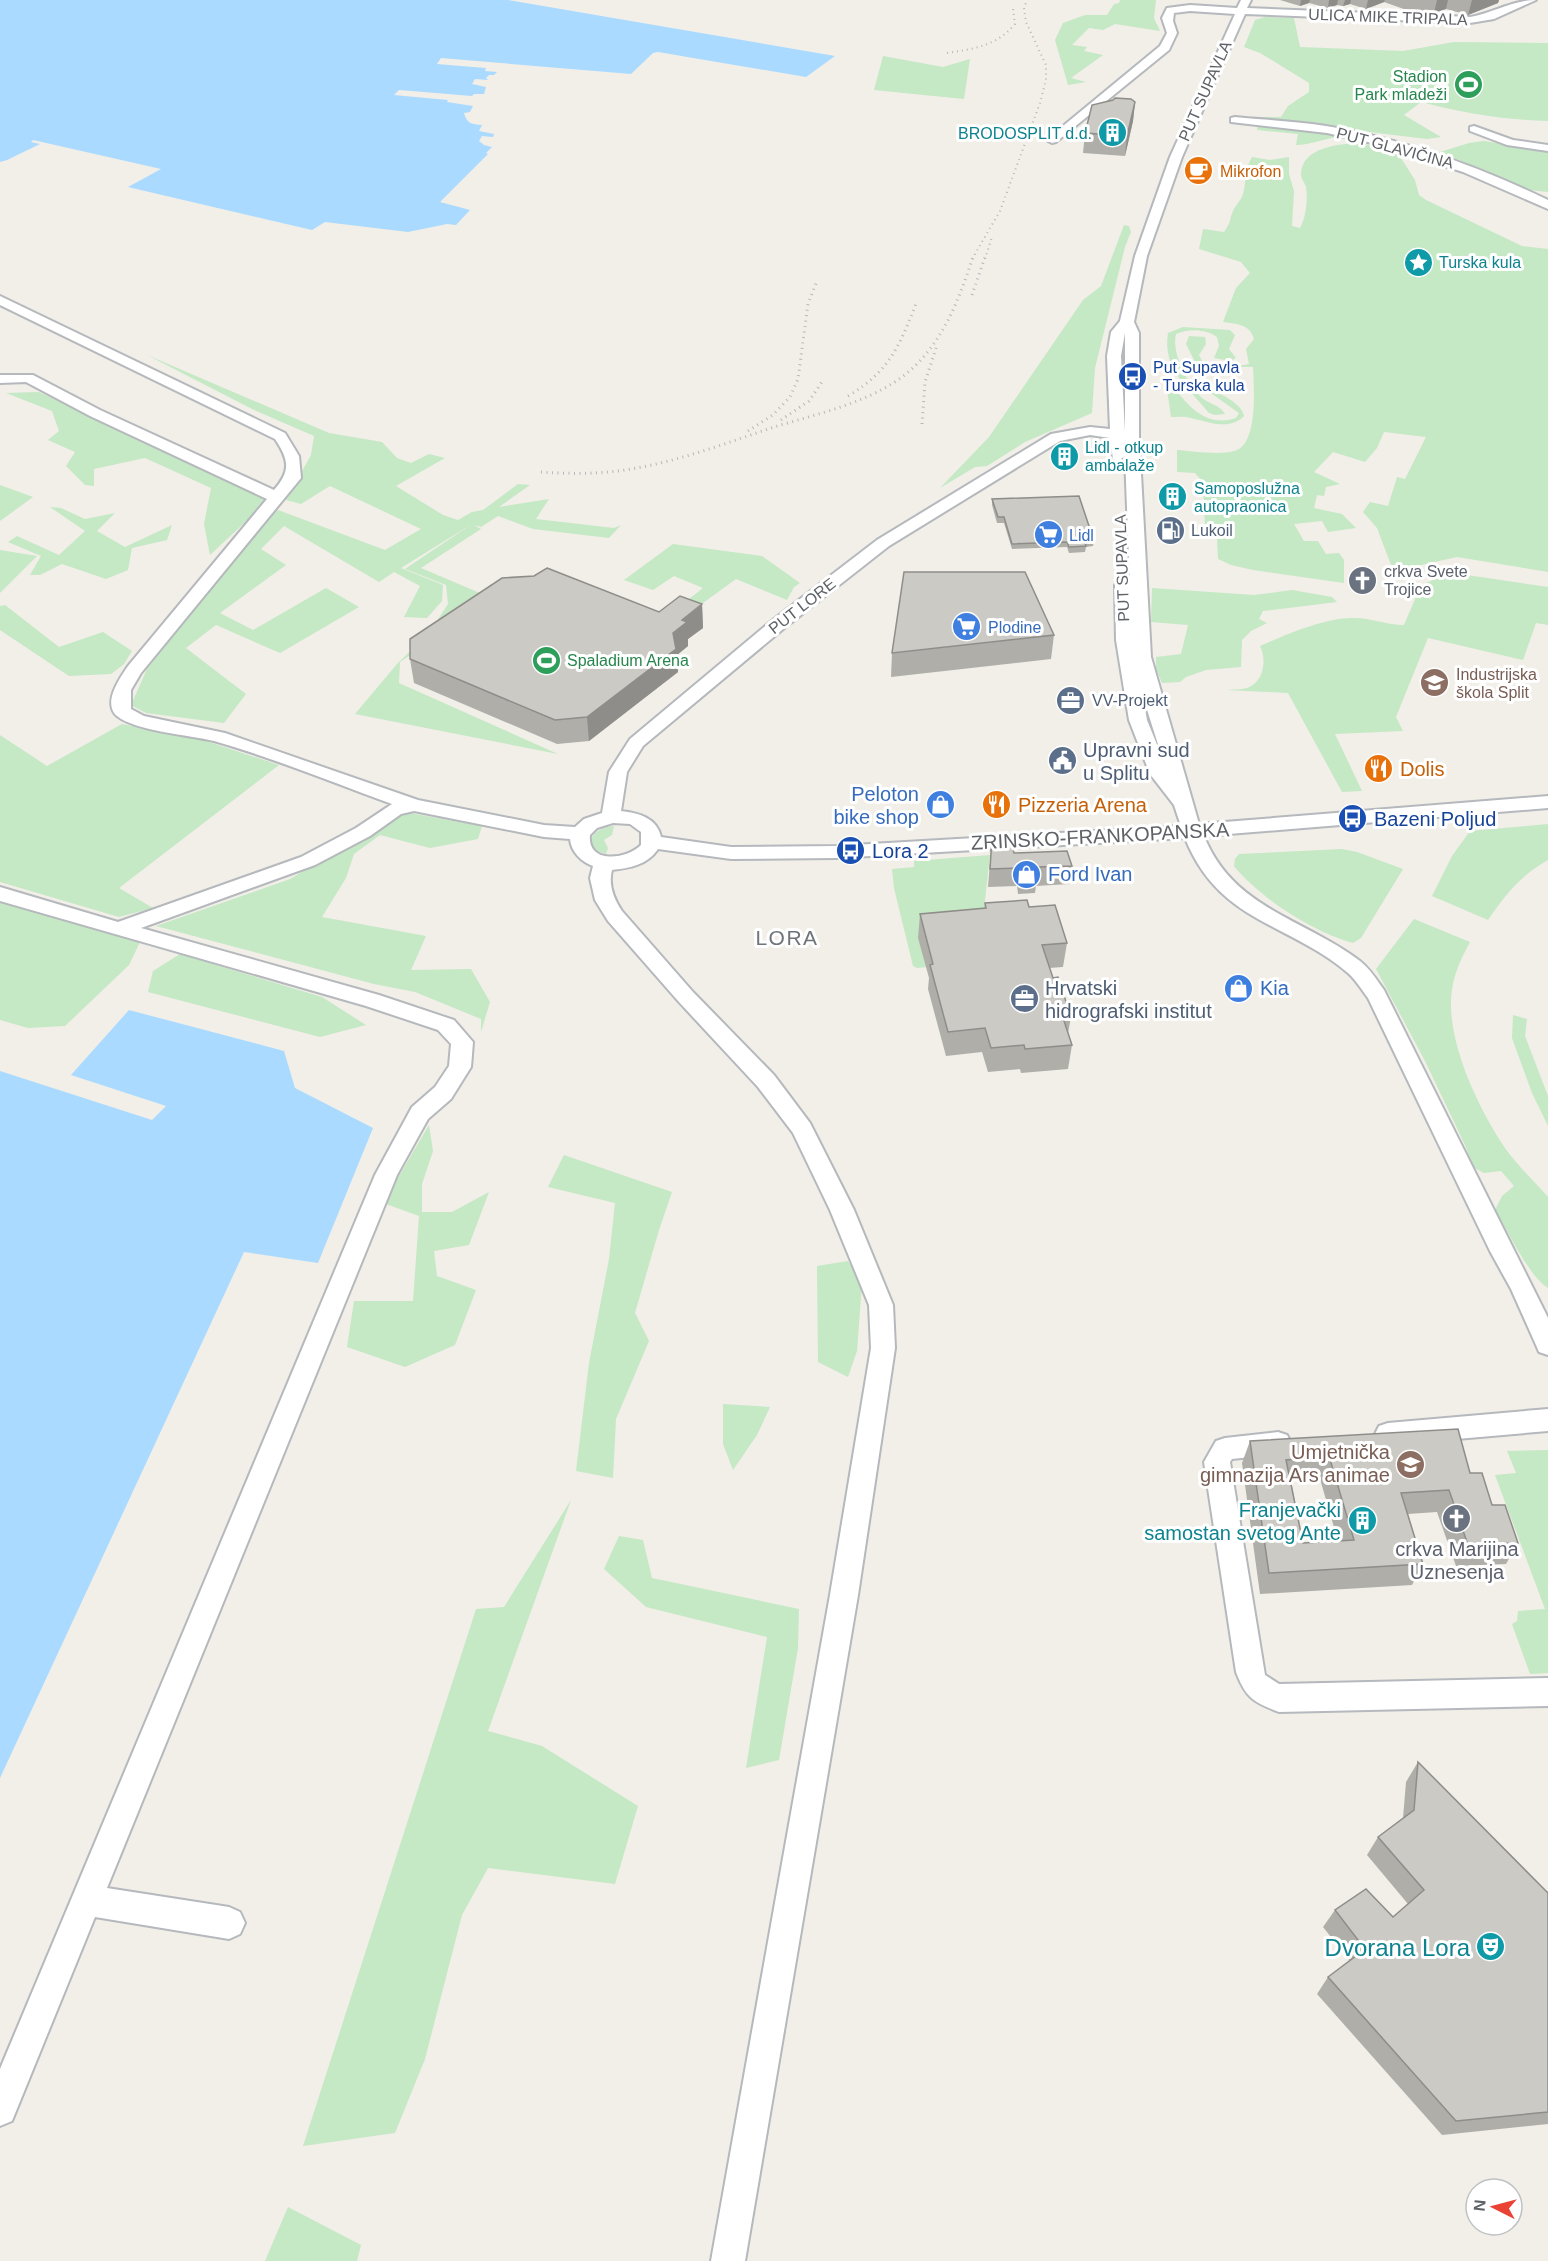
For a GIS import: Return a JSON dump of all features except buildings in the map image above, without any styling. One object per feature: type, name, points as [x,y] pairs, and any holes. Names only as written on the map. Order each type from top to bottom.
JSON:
[{"type":"street","name":"PUT SUPAVLA","points":[[1122,437],[1114,390],[1114,356],[1118,332],[1127,322],[1141,255],[1176,157],[1246,0]]},
{"type":"street","name":"ULICA MIKE TRIPALA","points":[[1052,140],[1165,48],[1172,33],[1167,20],[1167,14],[1171,10],[1190,8],[1240,12],[1470,20],[1490,17],[1529,2]]},
{"type":"street","name":"PUT GLAVIČINA","points":[[1235,120],[1328,130],[1403,148],[1480,173],[1548,205]]},
{"type":"street","points":[[1474,129],[1511,143],[1548,148]]},
{"type":"street","points":[[0,300],[280,436],[289,448],[296,465],[293,478],[134,670],[123,687],[119,700],[123,712],[138,720],[219,737],[414,805],[544,831],[580,834]]},
{"type":"street","name":"PUT SUPAVLA","points":[[1127,322],[1132,333],[1122,437],[1125,640],[1138,720],[1159,774],[1182,804],[1216,876],[1235,895],[1259,912],[1355,968],[1377,995],[1502,1251],[1522,1287],[1548,1345]]},
{"type":"street","points":[[0,364],[95,413],[276,497]]},
{"type":"street","points":[[0,379],[28,378]]},
{"type":"street","points":[[1068,434],[1100,417],[1114,390]]},
{"type":"street","name":"PUT LORE","points":[[611,817],[618,772],[636,743],[776,626],[883,543],[1046,443],[1068,434],[1090,431],[1122,437]]},
{"type":"street","name":"PUT LORE","points":[[1046,443],[1122,437]]},
{"type":"street","name":"ZRINSKO-FRANKOPANSKA","points":[[652,842],[731,853],[836,852],[1194,831],[1548,802]]},
{"type":"street","points":[[119,929],[308,861],[363,832],[395,809],[414,805]]},
{"type":"street","points":[[622,816],[642,822],[652,835],[652,842],[648,850],[629,861],[604,863],[585,855],[580,848],[580,834],[592,822],[611,817],[622,816]]},
{"type":"street","points":[[604,863],[600,878],[605,900],[615,916],[686,997],[766,1081],[802,1129],[842,1210],[881,1305],[884,1348],[840,1618],[728,2261]]},
{"type":"street","points":[[0,894],[404,1011],[446,1025],[462,1042],[460,1067],[443,1093],[420,1113],[386,1175],[0,2109]]},
{"type":"street","points":[[1365,1436],[1548,1420]]},
{"type":"street","points":[[1306,1441],[1225,1449],[1217,1462],[1241,1624],[1250,1672],[1255,1684],[1266,1693],[1278,1698],[1548,1692]]},
{"type":"street","points":[[85,1900],[229,1923]]},
{"type":"green space","points":[[1120,0],[1156,0],[1154,18],[1160,31],[1115,24],[1103,30],[1089,28],[1072,45],[1087,47],[1084,51],[1103,55],[1071,78],[1086,82],[1068,85],[1055,40],[1063,23],[1085,15],[1107,15],[1114,4],[1119,3]]},
{"type":"green space","points":[[1265,17],[1294,18],[1300,47],[1403,51],[1454,42],[1548,43],[1548,121],[1484,115],[1421,102],[1404,115],[1441,137],[1427,139],[1344,129],[1440,152],[1484,141],[1548,151],[1548,192],[1528,190],[1457,159],[1411,146],[1364,135],[1259,122],[1259,117],[1281,117],[1288,106],[1309,92],[1309,83],[1260,53],[1244,47],[1255,20]]},
{"type":"green space","points":[[883,56],[943,67],[970,59],[964,99],[874,90]]},
{"type":"green space","points":[[1258,125],[1342,136],[1296,145],[1298,134],[1257,130]]},
{"type":"green space","points":[[1353,143],[1397,152],[1415,180],[1419,195],[1426,200],[1522,246],[1548,249],[1548,572],[1457,557],[1399,570],[1391,565],[1377,528],[1363,512],[1370,502],[1388,506],[1397,477],[1405,479],[1426,437],[1384,432],[1377,448],[1365,462],[1333,452],[1314,472],[1340,484],[1326,487],[1324,496],[1317,495],[1314,508],[1342,514],[1356,528],[1328,532],[1322,521],[1294,524],[1304,541],[1318,541],[1326,554],[1339,553],[1344,560],[1344,583],[1253,570],[1231,565],[1218,559],[1217,538],[1205,526],[1203,482],[1195,473],[1177,472],[1177,450],[1225,453],[1237,450],[1244,445],[1252,425],[1253,367],[1228,367],[1249,364],[1246,349],[1254,339],[1252,334],[1242,326],[1223,322],[1236,288],[1250,273],[1241,262],[1199,249],[1203,229],[1224,232],[1227,228],[1233,211],[1243,194],[1252,157],[1270,160],[1289,157],[1289,174],[1294,191],[1292,226],[1300,228],[1307,197],[1301,174],[1308,157],[1324,148]]},
{"type":"green space","points":[[1124,225],[1129,226],[1131,232],[1125,247],[1095,368],[1092,413],[1025,442],[987,466],[975,467],[940,488],[989,437],[1083,300],[1101,286]]},
{"type":"green space","points":[[1183,327],[1230,330],[1235,335],[1229,349],[1236,358],[1230,361],[1214,358],[1219,346],[1217,337],[1213,334],[1197,330],[1176,334],[1178,359],[1186,377],[1202,398],[1225,414],[1209,413],[1173,368],[1167,346],[1168,333]]},
{"type":"green space","points":[[1189,336],[1205,337],[1206,344],[1199,355],[1202,361],[1222,366],[1197,366],[1186,344]]},
{"type":"green space","points":[[147,355],[329,433],[382,442],[397,458],[411,463],[429,454],[445,458],[396,486],[443,515],[458,520],[472,512],[483,510],[518,484],[530,485],[499,507],[549,499],[536,519],[614,528],[621,525],[609,538],[533,529],[498,516],[481,527],[474,525],[481,529],[421,568],[494,599],[400,662],[399,683],[558,754],[355,714],[397,664],[429,633],[448,604],[446,585],[405,569],[472,524],[401,568],[443,585],[442,601],[427,618],[404,617],[420,586],[394,572],[379,582],[284,526],[261,549],[286,565],[220,613],[253,630],[326,588],[359,607],[280,653],[216,625],[186,648],[246,694],[224,723],[146,713],[131,705],[147,669],[261,523],[278,510],[385,550],[421,529],[330,486],[301,504],[286,500],[311,455],[314,436],[254,410]]},
{"type":"green space","points":[[1166,382],[1192,408],[1205,417],[1227,420],[1236,418],[1239,413],[1205,389],[1234,402],[1244,416],[1238,421],[1225,424],[1186,417],[1171,417]]},
{"type":"green space","points":[[39,392],[270,499],[210,555],[204,524],[211,488],[145,458],[94,469],[94,486],[85,485],[66,466],[75,452],[48,440],[59,431],[52,411],[6,393]]},
{"type":"green space","points":[[0,485],[33,497],[0,521]]},
{"type":"green space","points":[[50,507],[61,508],[85,519],[115,513],[97,531],[125,547],[172,525],[167,540],[132,548],[128,570],[106,579],[62,564],[40,575],[30,575],[41,556],[8,542],[17,536],[59,555],[85,531]]},
{"type":"green space","points":[[673,544],[762,556],[800,583],[794,587],[787,600],[736,579],[696,608],[684,603],[703,588],[674,576],[653,590],[624,580]]},
{"type":"green space","points":[[0,550],[37,556],[0,593]]},
{"type":"green space","points":[[1460,574],[1548,587],[1548,625],[1536,623],[1523,660],[1428,638],[1396,717],[1403,731],[1335,734],[1362,791],[1342,792],[1288,693],[1227,690],[1247,688],[1257,681],[1263,664],[1260,646],[1306,628],[1343,618],[1360,618],[1404,625],[1421,585],[1443,576]]},
{"type":"green space","points":[[1152,588],[1254,595],[1292,590],[1332,597],[1337,602],[1263,611],[1259,619],[1267,623],[1251,631],[1242,640],[1241,667],[1206,670],[1186,677],[1180,682],[1162,683],[1156,669],[1156,657],[1181,654],[1188,625],[1151,622]]},
{"type":"green space","points":[[5,605],[59,647],[103,632],[132,651],[124,664],[111,674],[69,676],[0,630],[0,606]]},
{"type":"green space","points":[[122,724],[200,739],[279,765],[119,888],[153,908],[119,917],[0,882],[0,735],[47,766]]},
{"type":"green space","points":[[410,813],[482,826],[478,839],[430,848],[380,835],[354,854],[346,878],[322,917],[426,936],[411,970],[471,969],[490,1002],[481,1032],[481,1019],[415,992],[374,984],[156,926],[290,879],[392,819]]},
{"type":"green space","points":[[1548,824],[1548,860],[1514,886],[1488,920],[1432,896],[1452,856],[1470,831]]},
{"type":"green space","points":[[614,826],[612,835],[604,840],[608,848],[606,854],[595,850],[590,841],[596,832]]},
{"type":"green space","points":[[1342,849],[1357,852],[1403,869],[1361,938],[1353,943],[1321,931],[1288,912],[1258,890],[1234,866],[1239,854]]},
{"type":"green space","points":[[990,855],[984,909],[919,938],[926,967],[913,966],[894,888],[892,869],[914,867],[914,861]]},
{"type":"green space","points":[[0,902],[140,942],[129,965],[65,1026],[28,1028],[0,1020]]},
{"type":"green space","points":[[1414,919],[1470,942],[1453,984],[1451,1004],[1453,1025],[1465,1070],[1484,1113],[1505,1148],[1548,1197],[1548,1288],[1533,1274],[1495,1210],[1502,1196],[1514,1186],[1501,1171],[1484,1173],[1473,1167],[1425,1061],[1376,969]]},
{"type":"green space","points":[[180,954],[322,997],[366,1025],[320,1037],[148,992],[153,971]]},
{"type":"green space","points":[[1513,1015],[1527,1019],[1525,1036],[1548,1096],[1548,1126],[1532,1093],[1512,1038]]},
{"type":"green space","points":[[429,1125],[433,1151],[422,1184],[422,1212],[452,1212],[489,1192],[469,1245],[434,1251],[437,1276],[476,1290],[455,1345],[405,1367],[347,1347],[354,1301],[413,1301],[419,1216],[383,1203]]},
{"type":"green space","points":[[564,1155],[672,1192],[635,1313],[649,1341],[616,1419],[613,1478],[576,1471],[589,1363],[609,1259],[615,1203],[548,1187]]},
{"type":"green space","points":[[848,1261],[862,1283],[857,1351],[848,1377],[818,1362],[817,1266]]},
{"type":"green space","points":[[723,1404],[770,1407],[757,1435],[733,1470],[723,1444]]},
{"type":"green space","points":[[1548,1450],[1548,1673],[1530,1674],[1512,1624],[1517,1621],[1518,1611],[1545,1609],[1495,1475],[1516,1473],[1507,1451]]},
{"type":"green space","points":[[571,1500],[488,1731],[542,1746],[638,1806],[615,1884],[488,1868],[462,1915],[425,2059],[395,2133],[303,2146],[476,1609],[504,1607]]},
{"type":"green space","points":[[619,1536],[643,1540],[652,1578],[799,1609],[798,1648],[779,1760],[746,1768],[767,1637],[646,1607],[604,1569]]},
{"type":"green space","points":[[288,2207],[361,2245],[357,2261],[265,2261]]},
{"type":"water","points":[[0,0],[508,0],[835,56],[806,77],[658,52],[653,53],[631,74],[441,58],[437,64],[486,68],[485,71],[497,72],[489,75],[486,78],[488,80],[475,79],[472,84],[486,87],[484,94],[472,96],[399,90],[394,95],[448,100],[447,102],[473,106],[470,112],[464,113],[468,121],[482,125],[479,131],[494,134],[493,137],[482,136],[479,141],[492,147],[486,153],[488,154],[440,202],[470,210],[456,225],[447,224],[408,232],[325,222],[312,230],[128,187],[161,169],[33,140],[31,142],[40,144],[0,162]]},
{"type":"water","points":[[129,1010],[284,1051],[295,1088],[373,1128],[318,1263],[244,1252],[0,1778],[0,1071],[152,1120],[166,1106],[71,1075]]},
{"type":"railway","points":[[973,258],[1000,211],[1040,103],[1046,80],[1046,65],[1026,22],[1024,8],[1027,0]]},
{"type":"railway","points":[[947,53],[975,48],[1000,37],[1015,24],[1013,9]]},
{"type":"railway","points":[[985,259],[992,237]]},
{"type":"railway","points":[[972,295],[985,257]]},
{"type":"railway","points":[[541,472],[599,473],[657,464],[867,397],[901,377],[927,353],[951,314],[973,258]]},
{"type":"railway","points":[[748,431],[774,414],[790,397],[798,379],[808,304],[817,281]]},
{"type":"railway","points":[[848,396],[874,377],[892,356],[917,301]]},
{"type":"railway","points":[[922,424],[925,382],[937,345]]},
{"type":"railway","points":[[781,420],[809,401],[824,379]]},
{"type":"place","name":"Stadion Park mladeži","points":[[1468,85]]},
{"type":"place","name":"BRODOSPLIT d.d.","points":[[1113,133]]},
{"type":"place","name":"Mikrofon","points":[[1199,171]]},
{"type":"place","name":"Turska kula","points":[[1418,262]]},
{"type":"place","name":"Put Supavla - Turska kula","points":[[1132,376]]},
{"type":"place","name":"Lidl - otkup ambalaže","points":[[1064,456]]},
{"type":"place","name":"Samoposlužna autopraonica","points":[[1173,497]]},
{"type":"place","name":"Lukoil","points":[[1170,530]]},
{"type":"place","name":"Lidl","points":[[1048,535]]},
{"type":"place","name":"crkva Svete Trojice","points":[[1363,580]]},
{"type":"place","name":"Plodine","points":[[967,627]]},
{"type":"place","name":"Spaladium Arena","points":[[546,660]]},
{"type":"place","name":"Industrijska škola Split","points":[[1435,683]]},
{"type":"place","name":"VV-Projekt","points":[[1071,700]]},
{"type":"place","name":"Upravni sud u Splitu","points":[[1062,761]]},
{"type":"place","name":"Dolis","points":[[1379,769]]},
{"type":"place","name":"Peloton bike shop","points":[[940,805]]},
{"type":"place","name":"Pizzeria Arena","points":[[997,805]]},
{"type":"place","name":"Bazeni Poljud","points":[[1353,819]]},
{"type":"place","name":"Lora 2","points":[[851,851]]},
{"type":"place","name":"Ford Ivan","points":[[1027,874]]},
{"type":"place","name":"Kia","points":[[1239,988]]},
{"type":"place","name":"Hrvatski hidrografski institut","points":[[1024,999]]},
{"type":"place","name":"Umjetnička gimnazija Ars animae","points":[[1411,1464]]},
{"type":"place","name":"crkva Marijina Uznesenja","points":[[1457,1519]]},
{"type":"place","name":"Franjevački samostan svetog Ante","points":[[1362,1521]]},
{"type":"place","name":"Dvorana Lora","points":[[1491,1947]]},
{"type":"district","name":"LORA","points":[[787,937]]}]
